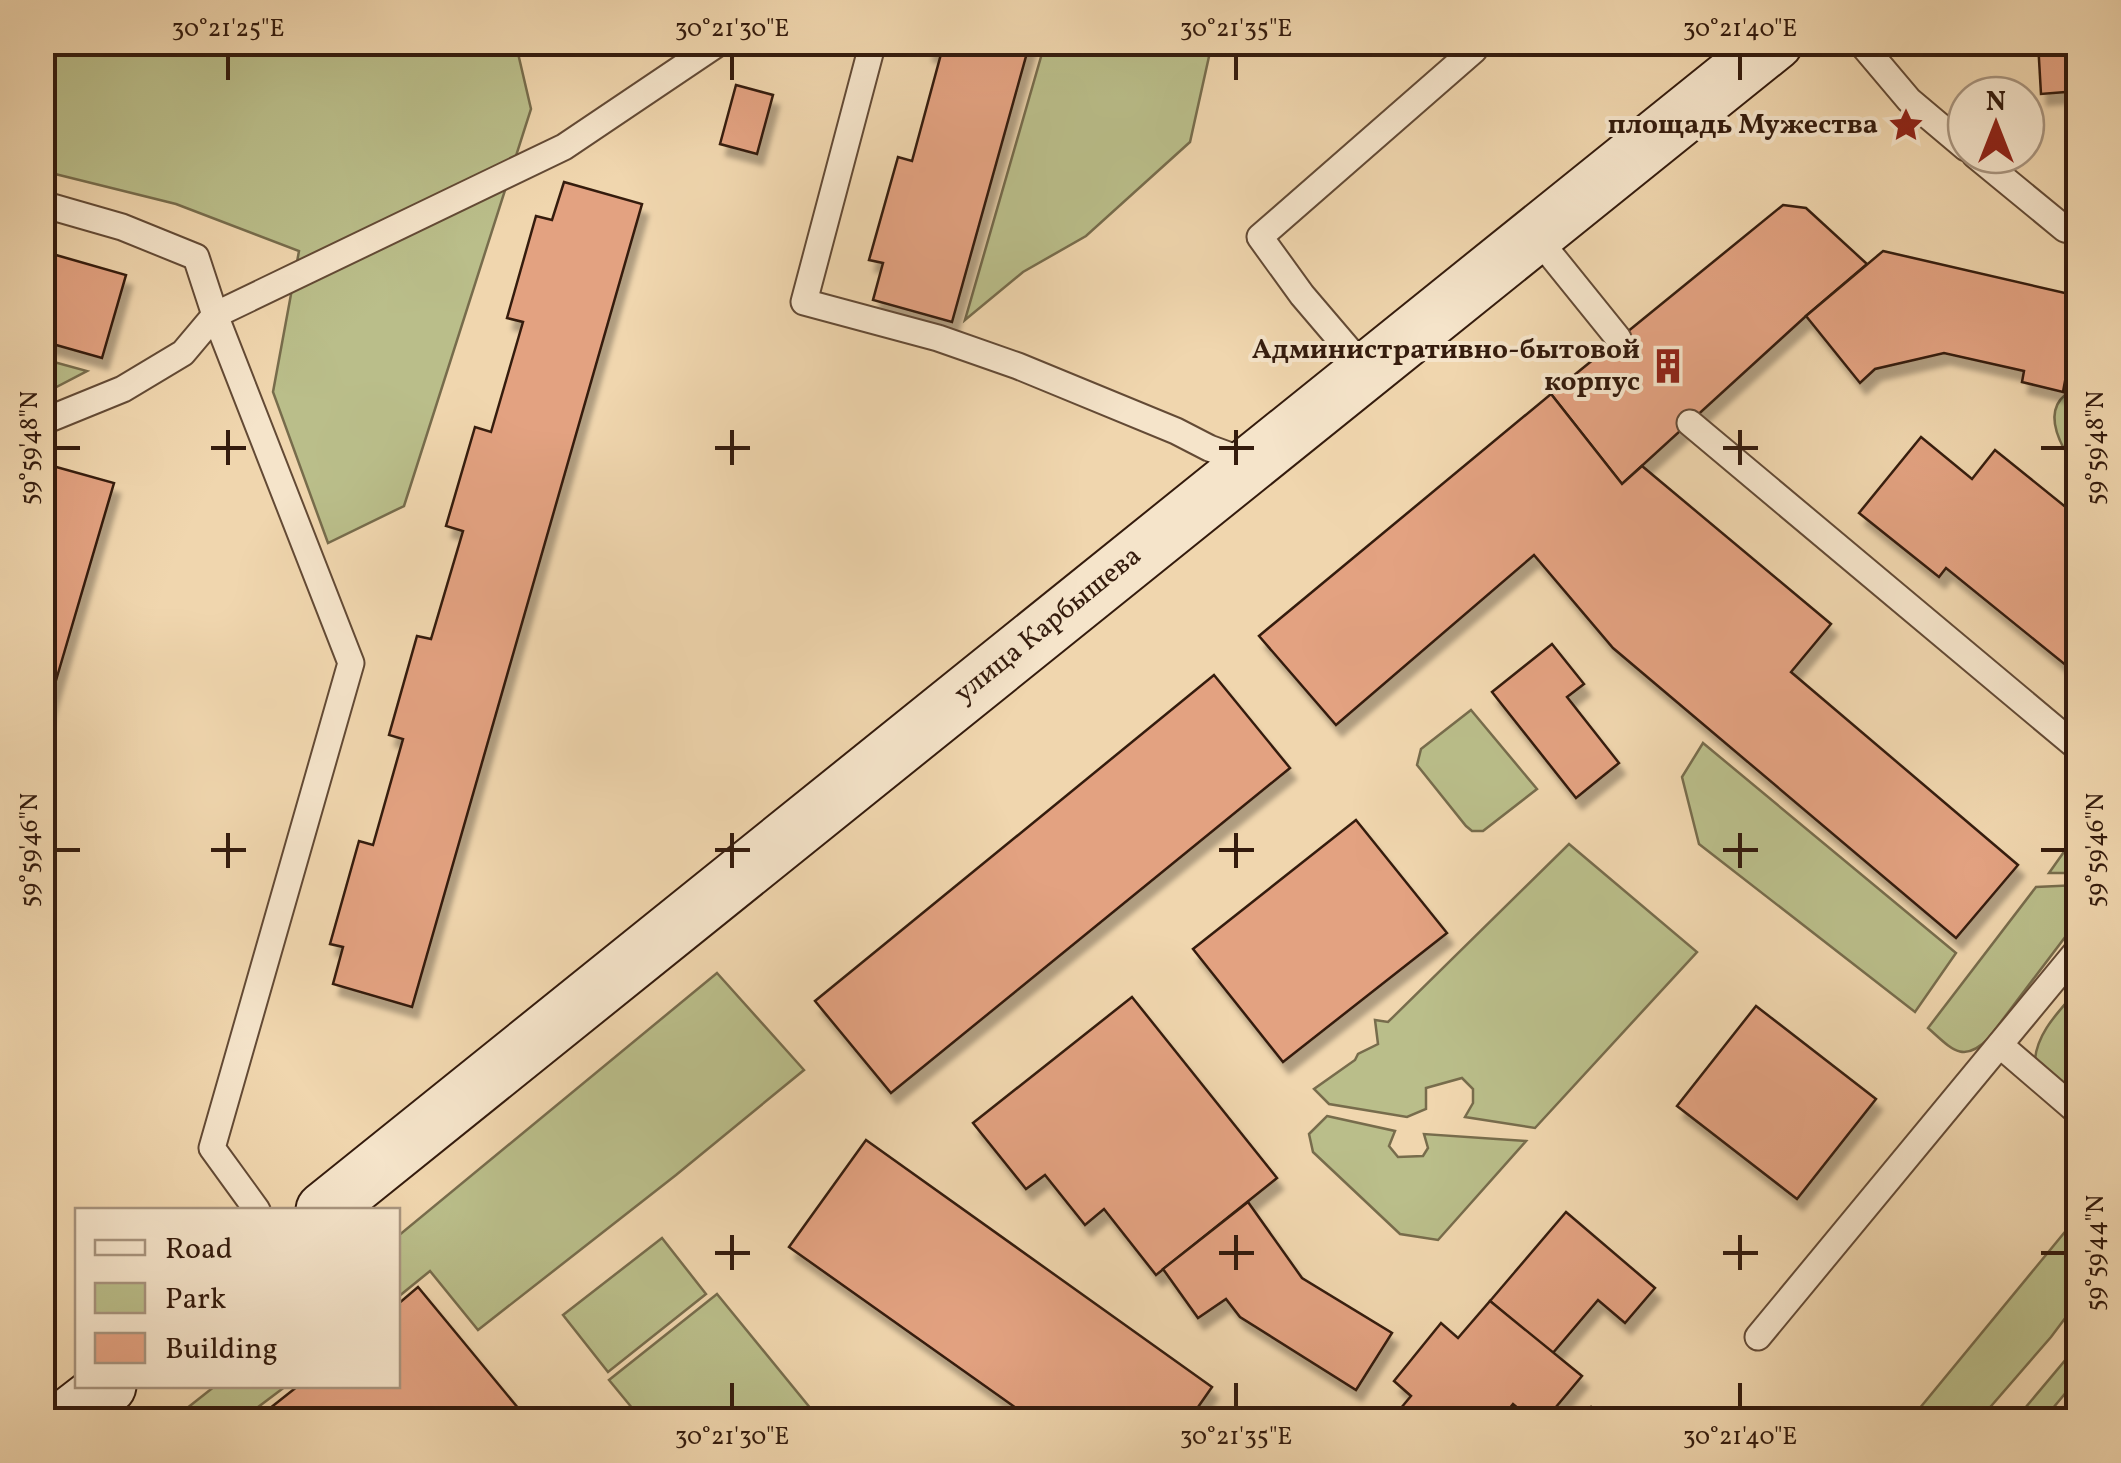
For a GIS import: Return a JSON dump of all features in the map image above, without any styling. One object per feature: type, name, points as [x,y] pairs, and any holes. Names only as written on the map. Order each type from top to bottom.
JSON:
[{"type":"main road","name":"улица Карбышева","points":[[326,1208],[1774,42]]},
{"type":"main road","points":[[64,1420],[105,1388]]},
{"type":"lane","points":[[42,422],[123,389],[182,353],[214,315],[564,148],[720,42]]},
{"type":"lane","points":[[873,42],[804,302],[938,338],[1018,366],[1250,462]]},
{"type":"lane","points":[[1366,370],[1302,295],[1260,237],[1474,50],[1471,42]]},
{"type":"lane","points":[[1860,42],[1909,100],[1946,131]]},
{"type":"lane","points":[[1999,175],[2065,229],[2078,232]]},
{"type":"lane","points":[[42,204],[122,227],[196,257],[214,315],[351,663],[212,1148],[256,1208]]},
{"type":"lane","points":[[1534,234],[1618,338]]},
{"type":"lane","points":[[1690,423],[2078,748]]},
{"type":"lane","points":[[1758,1337],[2078,950]]},
{"type":"lane","points":[[2000,1045],[2078,1112]]},
{"type":"green space","points":[[43,43],[513,43],[531,109],[404,506],[328,543],[273,392],[299,251],[176,204],[43,171]]},
{"type":"green space","points":[[1045,43],[1212,43],[1190,142],[1086,236],[1023,272],[965,320]]},
{"type":"green space","points":[[43,359],[87,371],[43,394]]},
{"type":"green space","points":[[2065,395],[2078,398],[2078,452],[2064,449],[2056,428],[2056,407]]},
{"type":"green space","points":[[1471,710],[1537,789],[1483,831],[1472,831],[1466,826],[1417,765],[1421,749]]},
{"type":"green space","points":[[1703,743],[1956,953],[1915,1012],[1699,844],[1682,777]]},
{"type":"green space","points":[[2078,832],[2078,873],[2049,873]]},
{"type":"green space","points":[[1569,844],[1697,952],[1535,1128],[1465,1117],[1473,1103],[1473,1089],[1462,1078],[1426,1088],[1426,1109],[1407,1117],[1329,1104],[1314,1089],[1358,1054],[1378,1044],[1375,1020],[1388,1022]]},
{"type":"green space","points":[[2078,885],[2078,920],[1988,1039],[1963,1052],[1950,1047],[1928,1028],[2036,887]]},
{"type":"green space","points":[[717,973],[804,1070],[478,1330],[430,1271],[400,1295],[400,1234]]},
{"type":"green space","points":[[2078,989],[2078,1070],[2065,1086],[2035,1059],[2045,1030]]},
{"type":"green space","points":[[1327,1116],[1395,1131],[1389,1146],[1398,1157],[1423,1156],[1428,1148],[1424,1134],[1526,1141],[1438,1240],[1400,1234],[1313,1152],[1309,1134]]},
{"type":"green space","points":[[2078,1216],[2078,1301],[2051,1337],[1979,1420],[1910,1420]]},
{"type":"green space","points":[[662,1238],[706,1294],[608,1372],[563,1315]]},
{"type":"green space","points":[[717,1294],[820,1420],[642,1420],[609,1380]]},
{"type":"green space","points":[[2078,1345],[2078,1378],[2043,1420],[2015,1420]]},
{"type":"green space","points":[[212,1388],[283,1388],[241,1420],[172,1420]]},
{"type":"building","points":[[929,42],[1030,42],[952,322],[873,300],[883,263],[869,260],[898,157],[912,161],[941,54],[927,50]]},
{"type":"building","points":[[2038,42],[2078,42],[2078,91],[2046,94],[2046,75],[2040,75]]},
{"type":"building","points":[[736,85],[773,95],[757,154],[720,144]]},
{"type":"building","points":[[564,182],[642,204],[412,1007],[333,984],[343,947],[330,944],[359,841],[373,845],[403,739],[389,735],[417,636],[431,639],[463,531],[446,526],[475,427],[491,432],[523,322],[507,318],[536,216],[552,220]]},
{"type":"building","name":"Административно-бытовой корпус","points":[[1783,205],[1806,208],[1867,264],[1622,484],[1551,394]]},
{"type":"building","points":[[42,251],[126,275],[102,358],[42,341]]},
{"type":"building","points":[[1883,251],[2078,296],[2078,384],[2065,381],[2063,392],[2022,382],[2024,371],[1944,353],[1875,369],[1860,383],[1806,316]]},
{"type":"building","points":[[1551,394],[1622,484],[1642,466],[1831,624],[1791,672],[2018,865],[1956,938],[1613,648],[1534,555],[1336,725],[1259,636]]},
{"type":"building","points":[[1921,437],[1972,479],[1995,450],[2078,517],[2078,675],[1946,568],[1939,577],[1859,513]]},
{"type":"building","points":[[42,463],[114,483],[42,728]]},
{"type":"building","points":[[1552,644],[1584,684],[1567,697],[1619,763],[1576,798],[1492,692]]},
{"type":"building","points":[[1214,675],[1290,768],[891,1093],[815,1001]]},
{"type":"building","points":[[1356,820],[1447,933],[1283,1062],[1193,949]]},
{"type":"building","points":[[1132,997],[1277,1178],[1156,1275],[1104,1209],[1085,1225],[1045,1175],[1026,1189],[973,1123]]},
{"type":"building","points":[[1756,1006],[1876,1099],[1797,1199],[1677,1106]]},
{"type":"building","points":[[866,1140],[1212,1387],[1189,1420],[1033,1420],[789,1247]]},
{"type":"building","points":[[1248,1202],[1302,1278],[1392,1333],[1356,1390],[1240,1317],[1226,1299],[1198,1318],[1163,1269]]},
{"type":"building","points":[[1566,1212],[1655,1288],[1625,1323],[1598,1300],[1552,1354],[1490,1301]]},
{"type":"building","points":[[418,1287],[528,1420],[255,1420],[295,1388],[400,1388],[400,1302]]},
{"type":"building","points":[[1490,1301],[1582,1376],[1545,1420],[1532,1420],[1513,1404],[1500,1420],[1391,1420],[1411,1396],[1394,1381],[1441,1323],[1458,1338]]},
{"type":"building","points":[[1591,1407],[1604,1420],[1577,1420]]},
{"type":"place","name":"площадь Мужества","points":[[1906,125]]},
{"type":"place","name":"Административно-бытовой корпус","points":[[1668,366]]}]
